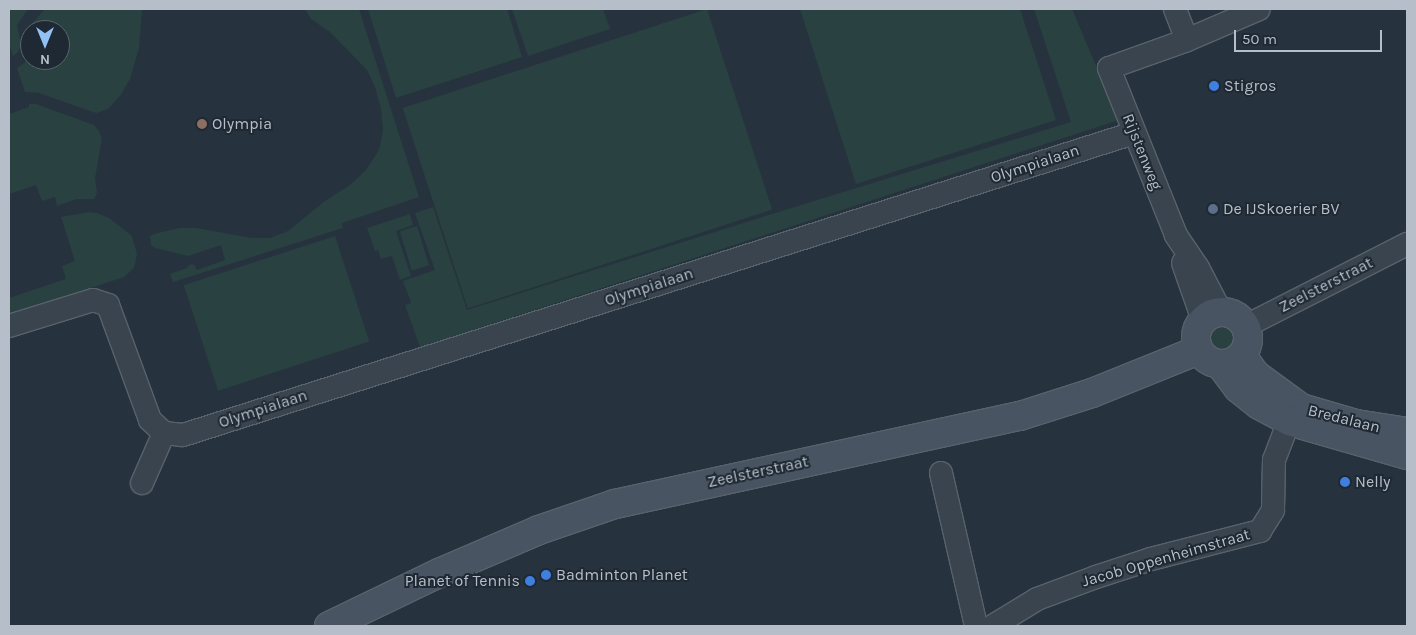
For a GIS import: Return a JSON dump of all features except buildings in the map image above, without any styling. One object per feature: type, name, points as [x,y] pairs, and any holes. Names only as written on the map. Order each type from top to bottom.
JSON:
[{"type":"street","points":[[1175,9],[1187,40],[1259,9]]},
{"type":"street","name":"Rijstenweg","points":[[1187,40],[1109,68],[1176,235],[1198,268],[1212,316]]},
{"type":"street","name":"Olympialaan","points":[[164,433],[183,435],[1134,133]]},
{"type":"street","name":"Zeelsterstraat","points":[[1246,326],[1407,244]]},
{"type":"street","points":[[9,326],[93,300],[108,305],[113,314],[150,420],[164,433],[142,483]]},
{"type":"street","points":[[1212,316],[1235,316],[1246,326],[1248,340],[1220,357],[1196,337],[1198,327],[1212,316]]},
{"type":"street","name":"Zeelsterstraat","points":[[329,626],[441,572],[539,530],[615,504],[1020,416],[1092,393],[1220,357]]},
{"type":"street","name":"Bredalaan","points":[[1220,357],[1238,388],[1259,405],[1289,421],[1407,455]]},
{"type":"street","name":"Bredalaan","points":[[1220,357],[1256,375],[1301,408],[1356,424],[1407,432]]},
{"type":"street","name":"Bredalaan","points":[[1260,531],[1273,510],[1274,460],[1289,421]]},
{"type":"street","points":[[941,473],[976,626]]},
{"type":"street","name":"Jacob Oppenheimstraat","points":[[993,626],[1036,599],[1096,577],[1151,559],[1260,531]]},
{"type":"green space","points":[[9,9],[28,9],[17,25],[20,47],[18,52],[13,56],[9,43]]},
{"type":"green space","points":[[45,9],[142,9],[139,48],[130,79],[120,96],[108,109],[96,113],[39,93],[25,92],[17,68],[20,66],[20,70],[70,70],[70,20],[35,20]]},
{"type":"green space","points":[[305,9],[359,9],[419,197],[342,223],[343,228],[173,282],[170,274],[187,268],[189,265],[194,264],[197,270],[225,260],[221,245],[188,256],[155,248],[151,245],[150,236],[179,228],[196,228],[252,238],[270,238],[288,231],[325,201],[350,185],[366,170],[379,150],[383,131],[381,109],[375,87],[367,70],[330,32],[311,19]]},
{"type":"green space","points":[[368,9],[507,9],[522,57],[396,98]]},
{"type":"green space","points":[[512,9],[603,9],[610,29],[528,56]]},
{"type":"green space","points":[[707,9],[772,210],[468,309],[403,108]]},
{"type":"green space","points":[[800,9],[1020,9],[1056,120],[856,184]]},
{"type":"green space","points":[[1034,9],[1072,9],[1119,120],[420,347],[405,305],[411,303],[403,281],[435,270],[415,213],[433,207],[467,310],[1071,122]]},
{"type":"green space","points":[[29,104],[36,104],[94,125],[99,131],[102,138],[95,178],[97,193],[94,199],[76,199],[57,206],[55,197],[42,201],[36,185],[9,194],[9,114],[29,107]]},
{"type":"green space","points":[[88,212],[97,213],[109,218],[132,236],[137,254],[134,268],[124,277],[9,315],[9,298],[66,279],[62,266],[75,261],[61,217]]},
{"type":"green space","points":[[410,214],[413,225],[396,231],[411,276],[400,280],[392,256],[381,259],[378,250],[375,251],[367,228]]},
{"type":"green space","points":[[417,226],[429,265],[412,270],[400,231]]},
{"type":"green space","points":[[335,236],[369,342],[218,391],[184,285]]},
{"type":"green space","points":[[1218,327],[1226,327],[1233,334],[1233,342],[1226,349],[1218,349],[1211,342],[1211,334]]},
{"type":"place","name":"Stigros","points":[[1214,86]]},
{"type":"place","name":"Olympia","points":[[202,124]]},
{"type":"place","name":"De IJSkoerier BV","points":[[1213,209]]},
{"type":"place","name":"Nelly","points":[[1345,482]]},
{"type":"place","name":"Badminton Planet","points":[[546,575]]},
{"type":"place","name":"Planet of Tennis","points":[[530,581]]}]
